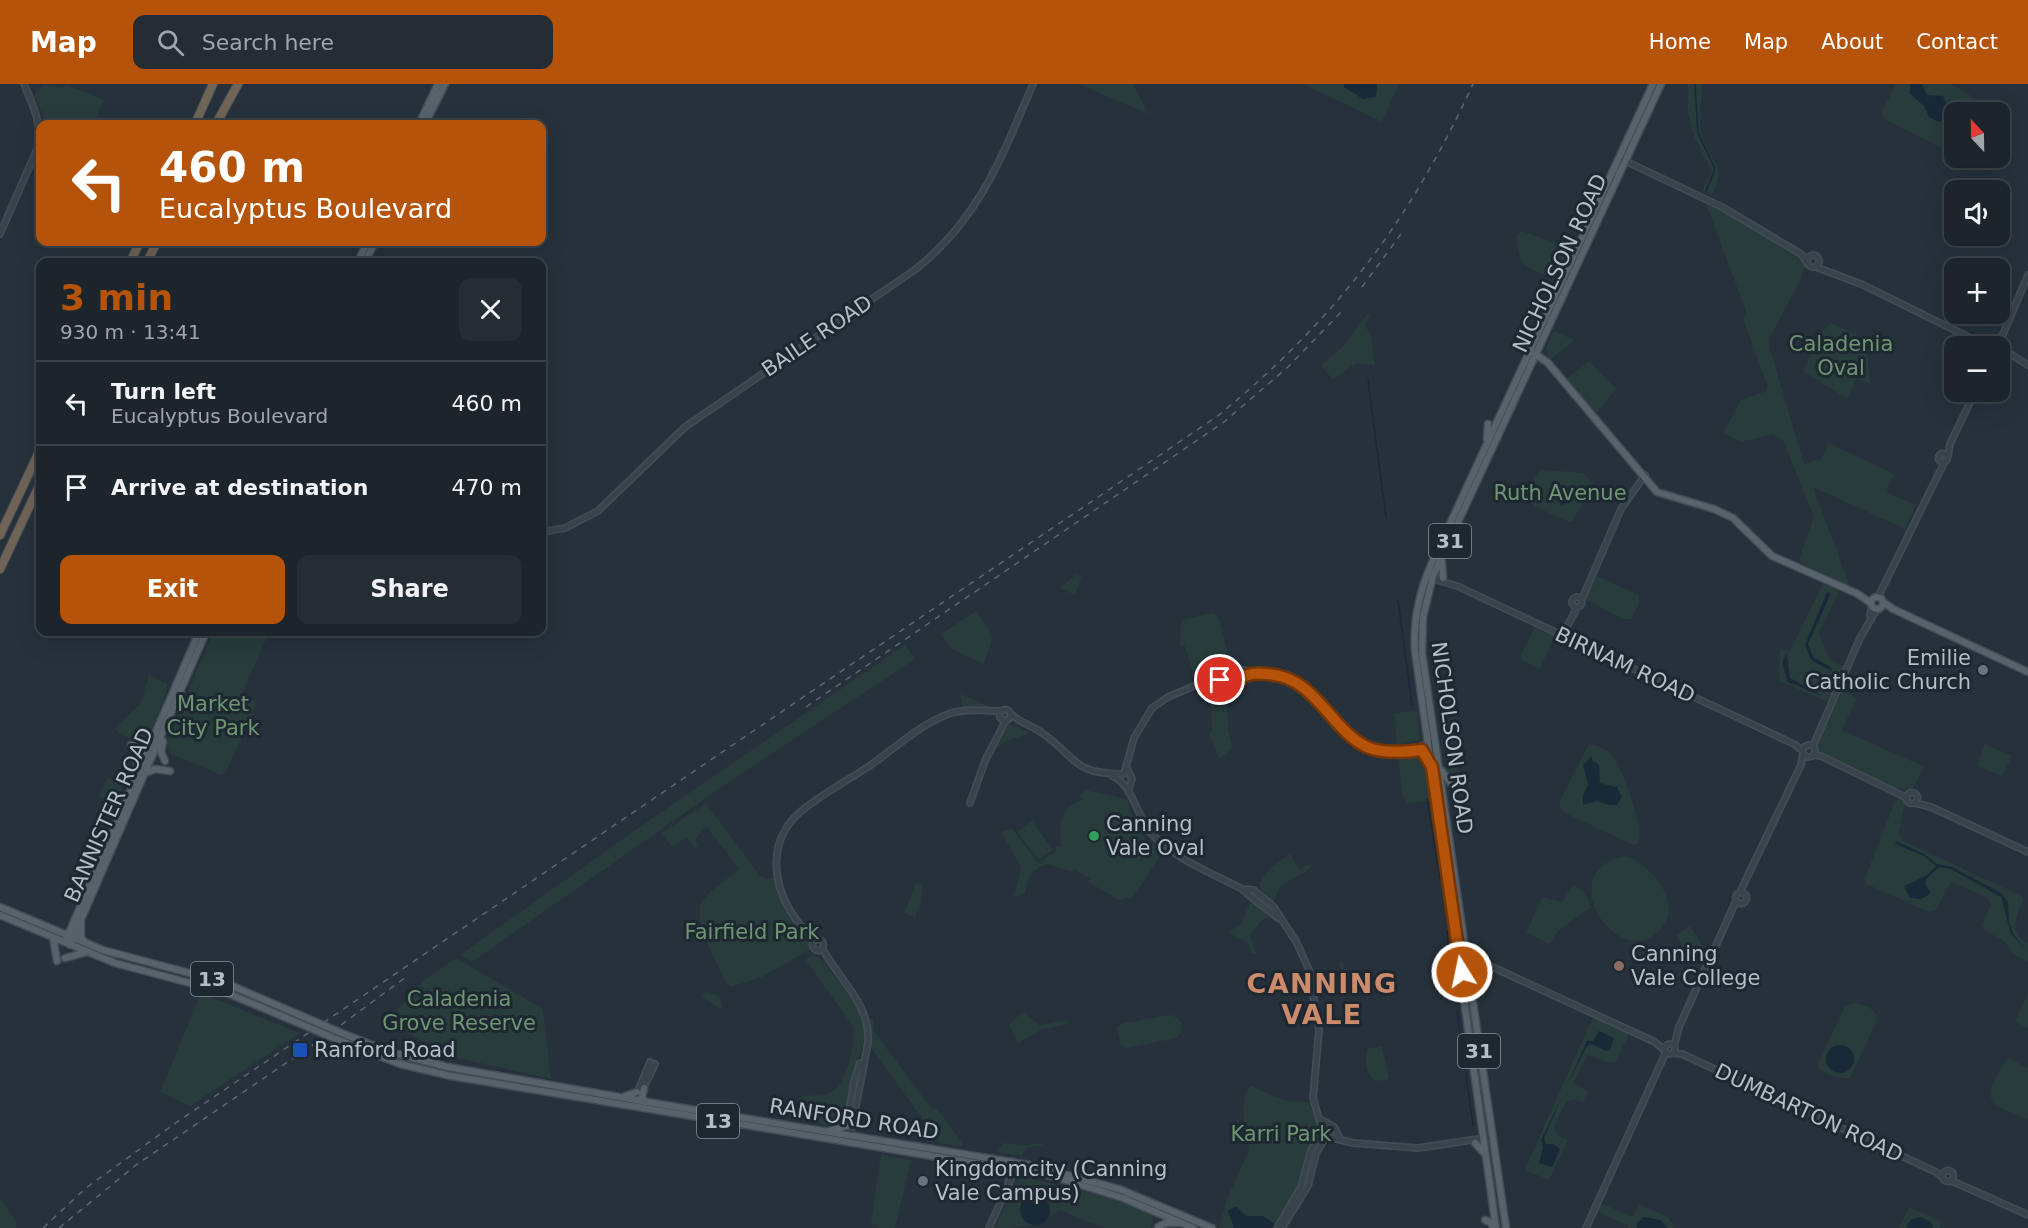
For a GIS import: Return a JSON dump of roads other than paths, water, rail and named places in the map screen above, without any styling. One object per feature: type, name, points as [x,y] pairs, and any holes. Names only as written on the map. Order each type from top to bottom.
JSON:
[{"type":"highway","points":[[194,120],[208,84]]},
{"type":"highway","points":[[195,120],[213,84]]},
{"type":"highway","points":[[216,120],[232,84]]},
{"type":"highway","points":[[216,120],[238,84]]},
{"type":"highway","points":[[0,535],[36,458]]},
{"type":"highway","points":[[0,569],[36,492]]},
{"type":"highway","points":[[0,574],[6,556]]},
{"type":"main road","points":[[432,84],[432,97]]},
{"type":"main road","points":[[420,120],[438,84]]},
{"type":"main road","points":[[427,120],[445,84]]},
{"type":"main road","name":"NICHOLSON ROAD","points":[[1495,1228],[1462,976],[1415,651],[1417,609],[1431,565],[1532,355],[1554,315],[1653,84]]},
{"type":"main road","name":"NICHOLSON ROAD","points":[[1506,1228],[1435,737],[1422,634],[1426,598],[1433,576],[1462,515],[1570,266],[1661,84]]},
{"type":"main road","points":[[1570,245],[1570,266]]},
{"type":"main road","points":[[1550,368],[1545,359],[1544,348],[1554,315]]},
{"type":"main road","points":[[1532,355],[1545,359]]},
{"type":"main road","points":[[1532,355],[1550,368],[1646,478],[1665,492],[1737,517],[1768,549],[1816,575],[2028,672]]},
{"type":"main road","points":[[1483,456],[1482,450],[1489,436],[1488,424]]},
{"type":"main road","points":[[1443,578],[1441,564],[1462,515]]},
{"type":"main road","name":"BANNISTER ROAD","points":[[70,936],[73,923],[197,636]]},
{"type":"main road","name":"BANNISTER ROAD","points":[[67,943],[81,919],[145,776],[204,636]]},
{"type":"main road","points":[[163,732],[161,752],[165,761]]},
{"type":"main road","points":[[131,745],[146,745],[152,742]]},
{"type":"main road","points":[[1422,750],[1432,767]]},
{"type":"main road","points":[[135,754],[138,762],[135,781]]},
{"type":"main road","points":[[1438,757],[1445,778],[1454,786]]},
{"type":"main road","points":[[145,776],[151,770],[170,771]]},
{"type":"main road","name":"13","points":[[0,907],[70,936]]},
{"type":"main road","points":[[1460,914],[1464,922],[1467,949],[1480,963]]},
{"type":"main road","name":"13","points":[[0,915],[67,943]]},
{"type":"main road","points":[[81,919],[81,938],[86,943]]},
{"type":"main road","points":[[49,927],[73,923]]},
{"type":"main road","name":"RANFORD ROAD","points":[[70,936],[124,956],[223,982],[387,1051],[433,1063],[825,1132],[847,1139]]},
{"type":"main road","points":[[53,937],[57,961]]},
{"type":"main road","name":"RANFORD ROAD","points":[[67,943],[126,966],[226,993],[332,1037],[416,1068],[648,1110],[1014,1165],[1119,1189],[1212,1228]]},
{"type":"main road","points":[[65,958],[88,952]]},
{"type":"main road","points":[[612,1095],[630,1096],[640,1090],[645,1102]]},
{"type":"main road","points":[[825,1132],[847,1126]]},
{"type":"main road","points":[[1475,1143],[1482,1148],[1486,1158]]},
{"type":"main road","name":"RANFORD ROAD","points":[[1014,1165],[1074,1181],[1124,1198],[1193,1228]]},
{"type":"main road","points":[[1485,1220],[1491,1222],[1495,1228]]},
{"type":"main road","points":[[1158,1227],[1168,1222],[1183,1224]]},
{"type":"street","points":[[24,84],[38,120]]},
{"type":"street","name":"BAILE ROAD","points":[[546,531],[565,528],[598,511],[685,427],[936,253],[969,216],[987,187],[1033,84]]},
{"type":"street","points":[[0,234],[36,152]]},
{"type":"street","points":[[1621,161],[1722,207],[1801,254],[1817,256],[1818,264],[1825,269],[1971,336]]},
{"type":"street","points":[[1801,254],[1810,267],[1818,264]]},
{"type":"street","points":[[1807,261],[1810,256]]},
{"type":"street","points":[[2001,336],[2028,275]]},
{"type":"street","points":[[2010,355],[2028,364]]},
{"type":"street","points":[[1738,902],[1745,901],[1743,893],[1747,882],[1942,462],[1939,457],[1945,455],[1970,402]]},
{"type":"street","points":[[1575,609],[1572,601],[1579,598],[1583,591],[1632,490],[1646,478]]},
{"type":"street","points":[[1417,609],[1428,578],[1433,576],[1431,565]]},
{"type":"street","name":"BIRNAM ROAD","points":[[1433,576],[1443,578],[1809,750]]},
{"type":"street","name":"BIRNAM ROAD","points":[[1433,576],[1437,580],[1457,586]]},
{"type":"street","points":[[1563,636],[1575,609],[1582,605],[1579,598]]},
{"type":"street","points":[[1256,897],[1254,890],[1249,892],[1242,889],[1159,842],[1143,823],[1124,783],[1134,738],[1152,708],[1168,697],[1195,686],[1208,686],[1230,675],[1235,669],[1241,674],[1273,674],[1294,681],[1309,690],[1364,746],[1380,751],[1422,750],[1430,747],[1435,737]]},
{"type":"street","points":[[1230,675],[1235,681],[1241,674]]},
{"type":"street","points":[[847,1139],[868,1034],[864,1013],[785,901],[777,876],[779,845],[793,820],[820,798],[939,718],[964,710],[990,711],[1020,721]]},
{"type":"street","points":[[972,803],[973,792],[1000,728],[1005,710],[1043,733],[1080,767],[1112,776],[1124,783]]},
{"type":"street","points":[[1003,717],[1010,713]]},
{"type":"street","points":[[1411,749],[1424,745],[1430,747],[1438,757]]},
{"type":"street","points":[[1809,750],[1908,796],[1914,793],[1931,807]]},
{"type":"street","points":[[1112,776],[1125,774],[1132,779],[1124,783]]},
{"type":"street","points":[[1908,796],[1909,802],[1931,807],[2028,852]]},
{"type":"street","points":[[1915,803],[1918,796]]},
{"type":"street","points":[[1249,892],[1249,898],[1256,897],[1271,904],[1301,949],[1313,988],[1319,1036],[1313,1098],[1324,1133]]},
{"type":"street","points":[[1586,1228],[1738,902],[1736,895],[1743,893]]},
{"type":"street","points":[[814,942],[822,942],[820,950]]},
{"type":"street","points":[[1459,955],[1467,964],[1462,976]]},
{"type":"street","name":"DUMBARTON ROAD","points":[[1467,964],[1480,963],[1936,1172],[1947,1182],[1953,1179]]},
{"type":"street","points":[[847,1139],[854,1082],[865,1056]]},
{"type":"street","points":[[627,1106],[637,1100],[652,1063]]},
{"type":"street","points":[[637,1100],[648,1110]]},
{"type":"street","points":[[1320,1119],[1333,1126],[1339,1137]]},
{"type":"street","points":[[1280,1227],[1308,1186],[1316,1153],[1328,1125]]},
{"type":"street","points":[[1333,1137],[1336,1131]]},
{"type":"street","points":[[1324,1133],[1353,1143],[1411,1148],[1492,1138]]},
{"type":"street","points":[[1467,1142],[1475,1143],[1483,1140]]},
{"type":"street","points":[[989,1228],[1008,1186],[1014,1165]]},
{"type":"street","name":"DUMBARTON ROAD","points":[[1943,1176],[1949,1171],[1953,1179],[2028,1215]]},
{"type":"water","points":[[1344,84],[1377,84],[1376,97],[1363,99],[1344,87]]},
{"type":"water","points":[[1910,84],[1922,84],[1927,95],[1943,96],[1946,102],[1944,121],[1939,122],[1929,117],[1924,106],[1910,94]]},
{"type":"water","points":[[1554,486],[1562,489],[1569,486],[1577,494],[1574,498],[1567,496],[1567,503],[1562,505],[1550,495]]},
{"type":"water","points":[[1827,592],[1831,593],[1808,644],[1813,657],[1832,668],[1831,671],[1811,660],[1805,645]]},
{"type":"water","points":[[1787,654],[1790,678],[1822,696],[1788,682],[1783,664]]},
{"type":"water","points":[[1592,756],[1592,760],[1599,765],[1600,783],[1616,787],[1619,785],[1617,788],[1622,797],[1617,805],[1597,801],[1583,805],[1583,795],[1588,785],[1583,765]]},
{"type":"water","points":[[1896,841],[1924,854],[1937,864],[1952,867],[2001,893],[2008,902],[2009,923],[2014,935],[2028,952],[2011,934],[2001,897],[1951,869],[1939,867],[1926,879],[1925,885],[1931,892],[1926,897],[1918,899],[1909,897],[1904,886],[1926,876],[1936,866],[1924,856],[1895,844]]},
{"type":"water","points":[[1599,1031],[1614,1038],[1610,1050],[1606,1051],[1592,1044],[1587,1046],[1567,1085],[1587,1041],[1593,1041]]},
{"type":"water","points":[[1840,1045],[1850,1049],[1854,1059],[1850,1069],[1840,1073],[1830,1069],[1826,1059],[1830,1049]]},
{"type":"water","points":[[1562,1097],[1544,1138],[1546,1144],[1553,1144],[1560,1149],[1552,1167],[1539,1163],[1543,1147],[1541,1140]]},
{"type":"water","points":[[1035,1195],[1046,1199],[1050,1210],[1046,1221],[1035,1225],[1024,1221],[1020,1210],[1024,1199]]},
{"type":"water","points":[[1236,1206],[1246,1216],[1263,1216],[1281,1228],[1234,1228],[1228,1211]]},
{"type":"water","points":[[1644,1217],[1661,1220],[1668,1228],[1637,1228],[1637,1223]]},
{"type":"water","points":[[1921,1217],[1931,1222],[1933,1228],[1906,1228],[1910,1220]]},
{"type":"waterway","points":[[1695,84],[1698,133],[1715,169],[1706,192]]},
{"type":"waterway","points":[[1368,380],[1386,518]]},
{"type":"waterway","points":[[1398,600],[1412,705]]},
{"type":"waterway","points":[[1427,799],[1440,879]]},
{"type":"waterway","points":[[1447,930],[1450,971]]},
{"type":"waterway","points":[[1452,979],[1456,1004]]},
{"type":"waterway","points":[[1457,1011],[1473,1125]]},
{"type":"railway","points":[[43,1228],[86,1188],[177,1122],[1219,415],[1299,342],[1366,265],[1396,224],[1423,180],[1449,134],[1473,84]]},
{"type":"railway","points":[[1362,287],[1401,234]]},
{"type":"railway","points":[[806,707],[1224,422],[1288,367],[1343,310]]},
{"type":"railway","points":[[59,1228],[136,1165],[326,1036],[406,977]]},
{"type":"place","name":"Emilie Catholic Church","points":[[1983,670]]},
{"type":"place","name":"Canning Vale Oval","points":[[1094,836]]},
{"type":"place","name":"Canning Vale College","points":[[1619,966]]},
{"type":"place","name":"Ranford Road","points":[[300,1050]]},
{"type":"place","name":"Kingdomcity (Canning Vale Campus)","points":[[923,1181]]},
{"type":"district","name":"CANNING VALE","points":[[1322,998]]},
{"type":"park label","name":"Caladenia Oval","points":[[1841,356]]},
{"type":"park label","name":"Ruth Avenue","points":[[1560,493]]},
{"type":"park label","name":"Market City Park","points":[[213,716]]},
{"type":"park label","name":"Fairfield Park","points":[[752,932]]},
{"type":"park label","name":"Caladenia Grove Reserve","points":[[459,1011]]},
{"type":"park label","name":"Karri Park","points":[[1281,1134]]}]
